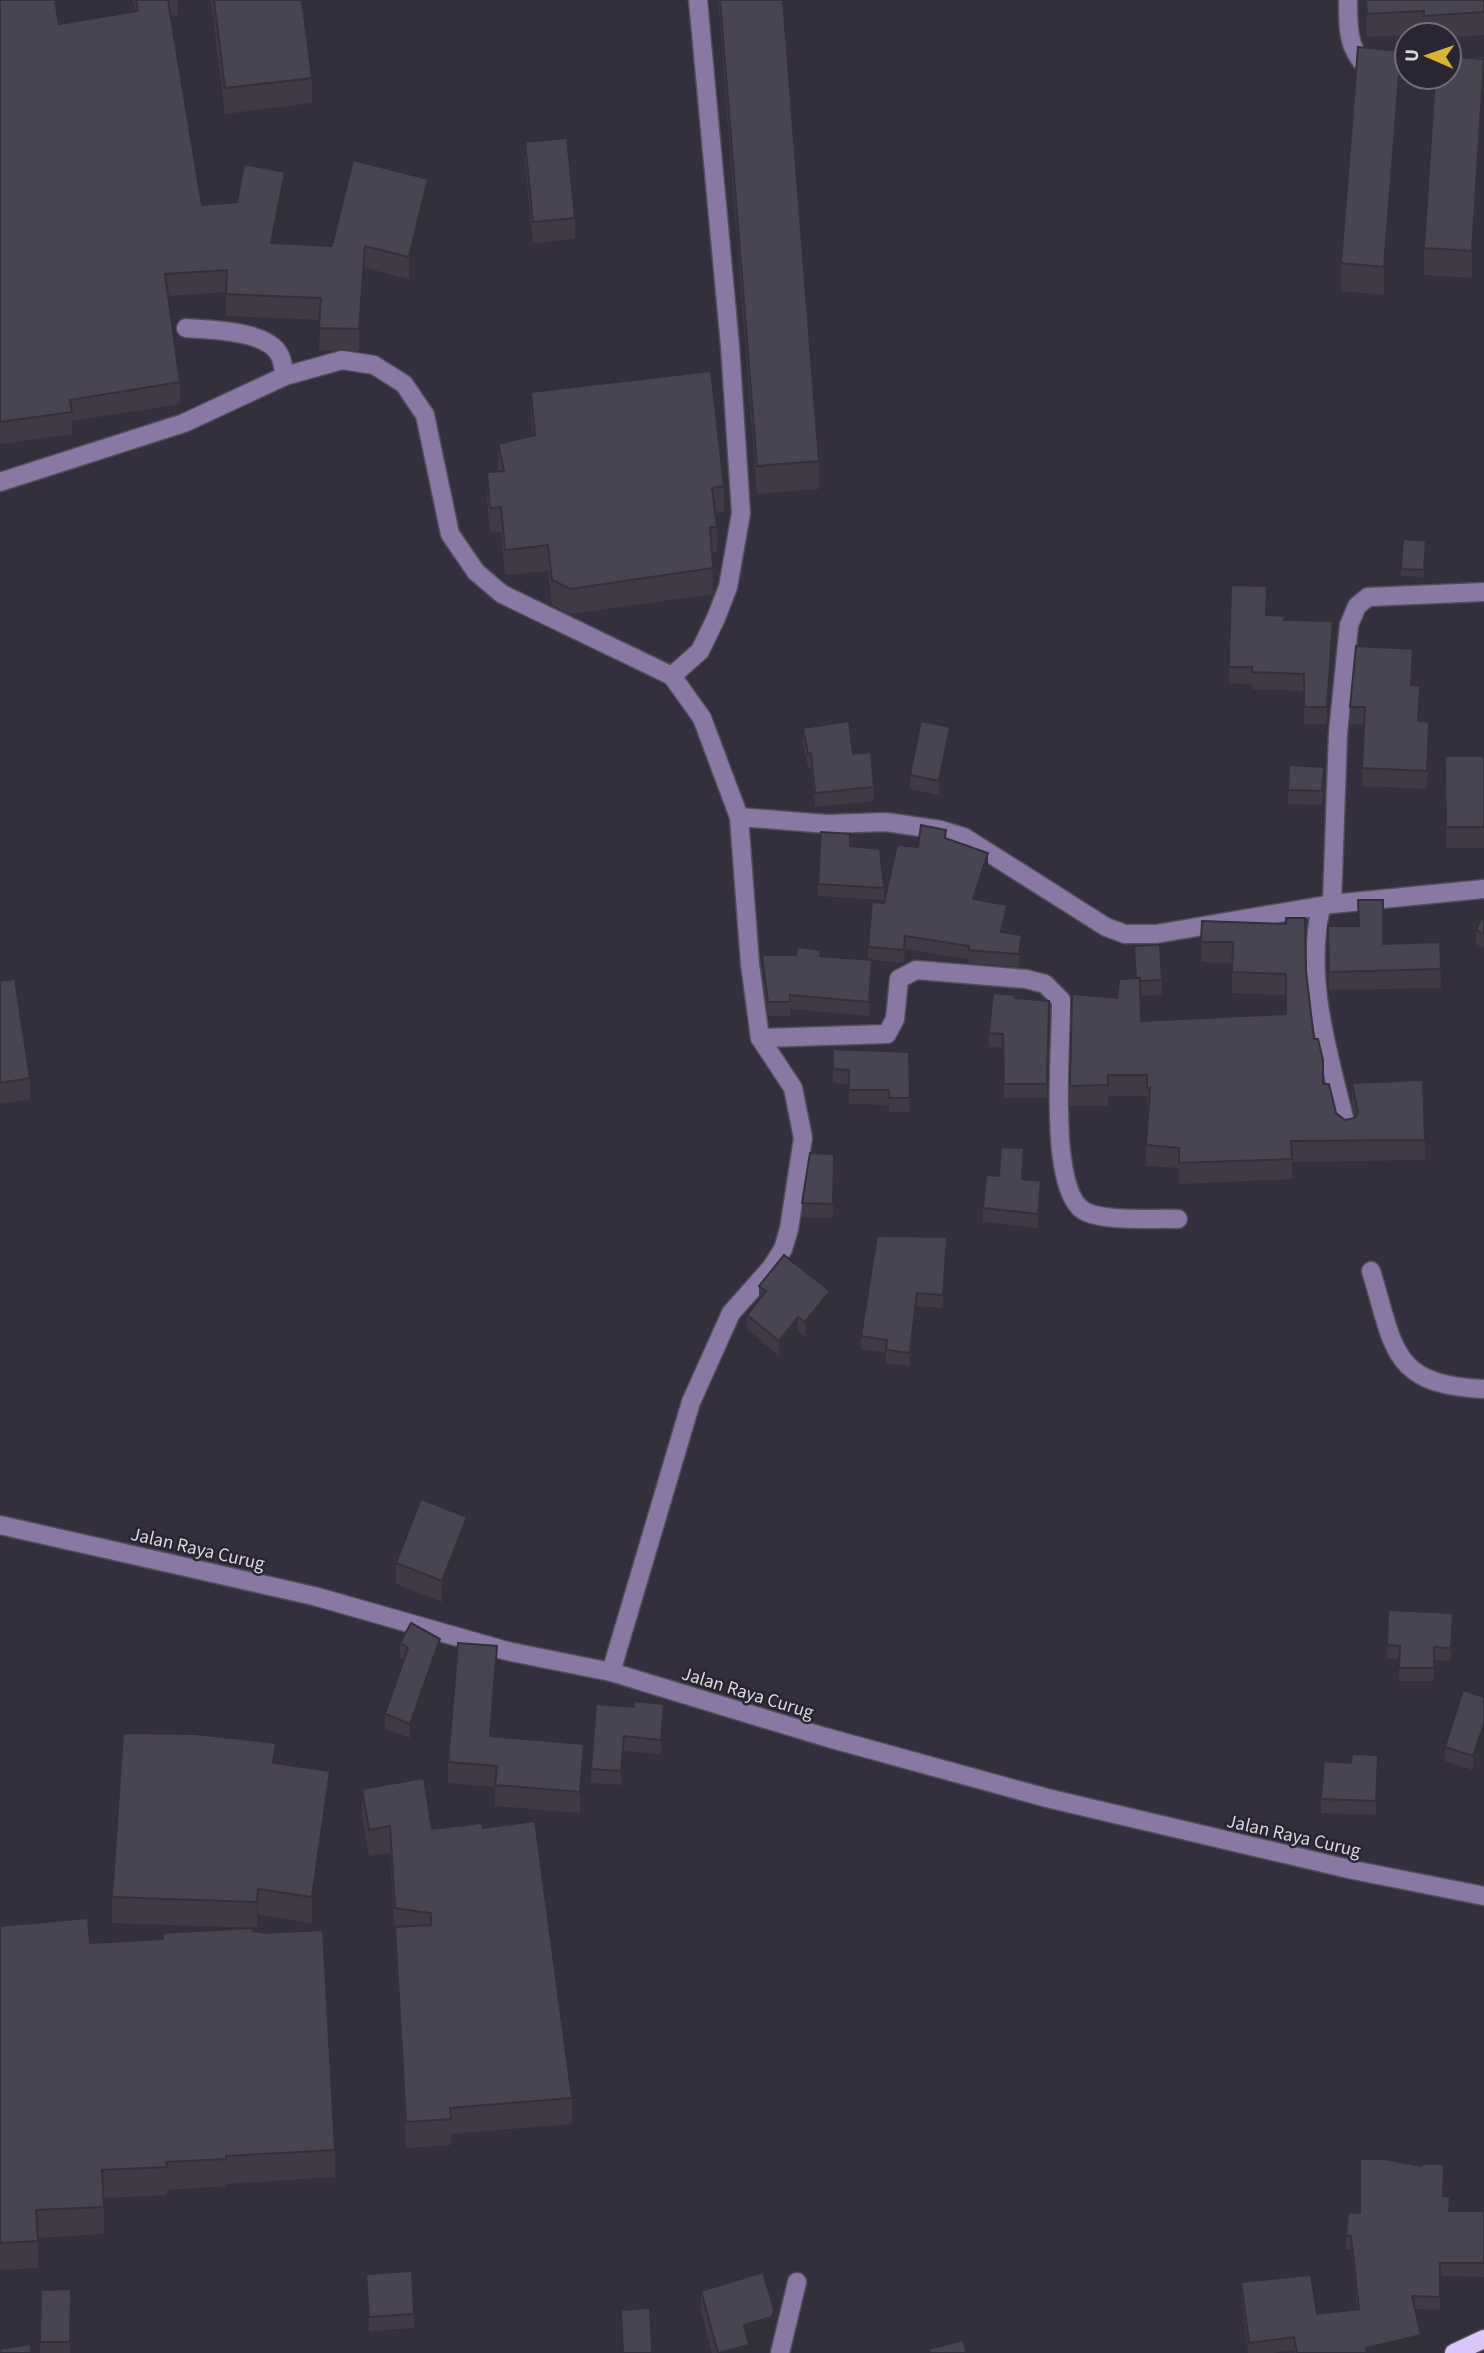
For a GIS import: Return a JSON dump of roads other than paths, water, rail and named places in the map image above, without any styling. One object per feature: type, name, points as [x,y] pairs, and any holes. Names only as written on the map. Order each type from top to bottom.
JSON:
[{"type":"main road","points":[[1454,2353],[1484,2339]]},
{"type":"street","points":[[672,676],[699,651],[716,618],[728,587],[741,513],[730,346],[698,0]]},
{"type":"street","points":[[1348,0],[1350,42],[1357,57],[1366,66],[1393,66]]},
{"type":"street","points":[[1463,67],[1484,68]]},
{"type":"street","points":[[186,328],[240,332],[267,342],[279,353],[285,376]]},
{"type":"street","points":[[0,482],[184,423],[285,376],[342,360],[374,365],[404,384],[425,415],[450,534],[476,572],[502,594],[672,676],[702,718],[740,817],[752,977],[760,1038],[793,1088],[803,1138],[789,1228],[783,1249],[771,1268],[731,1313],[691,1402],[611,1672]]},
{"type":"street","points":[[1347,1130],[1321,1021],[1315,932],[1326,906],[1338,733],[1349,625],[1357,606],[1368,597],[1484,592]]},
{"type":"street","points":[[740,817],[827,824],[886,822],[964,836],[1106,927],[1125,934],[1156,934],[1326,906],[1484,889]]},
{"type":"street","points":[[760,1038],[887,1034],[895,1019],[899,979],[916,970],[1026,979],[1045,985],[1060,1000],[1059,1122],[1063,1175],[1069,1196],[1083,1211],[1097,1216],[1178,1219]]},
{"type":"street","points":[[1371,1272],[1397,1355],[1411,1370],[1430,1382],[1484,1389]]},
{"type":"street","name":"Jalan Raya Curug","points":[[0,1525],[314,1595],[507,1651],[611,1672],[825,1737],[1048,1798],[1339,1867],[1484,1896]]},
{"type":"street","points":[[780,2353],[797,2283]]}]
